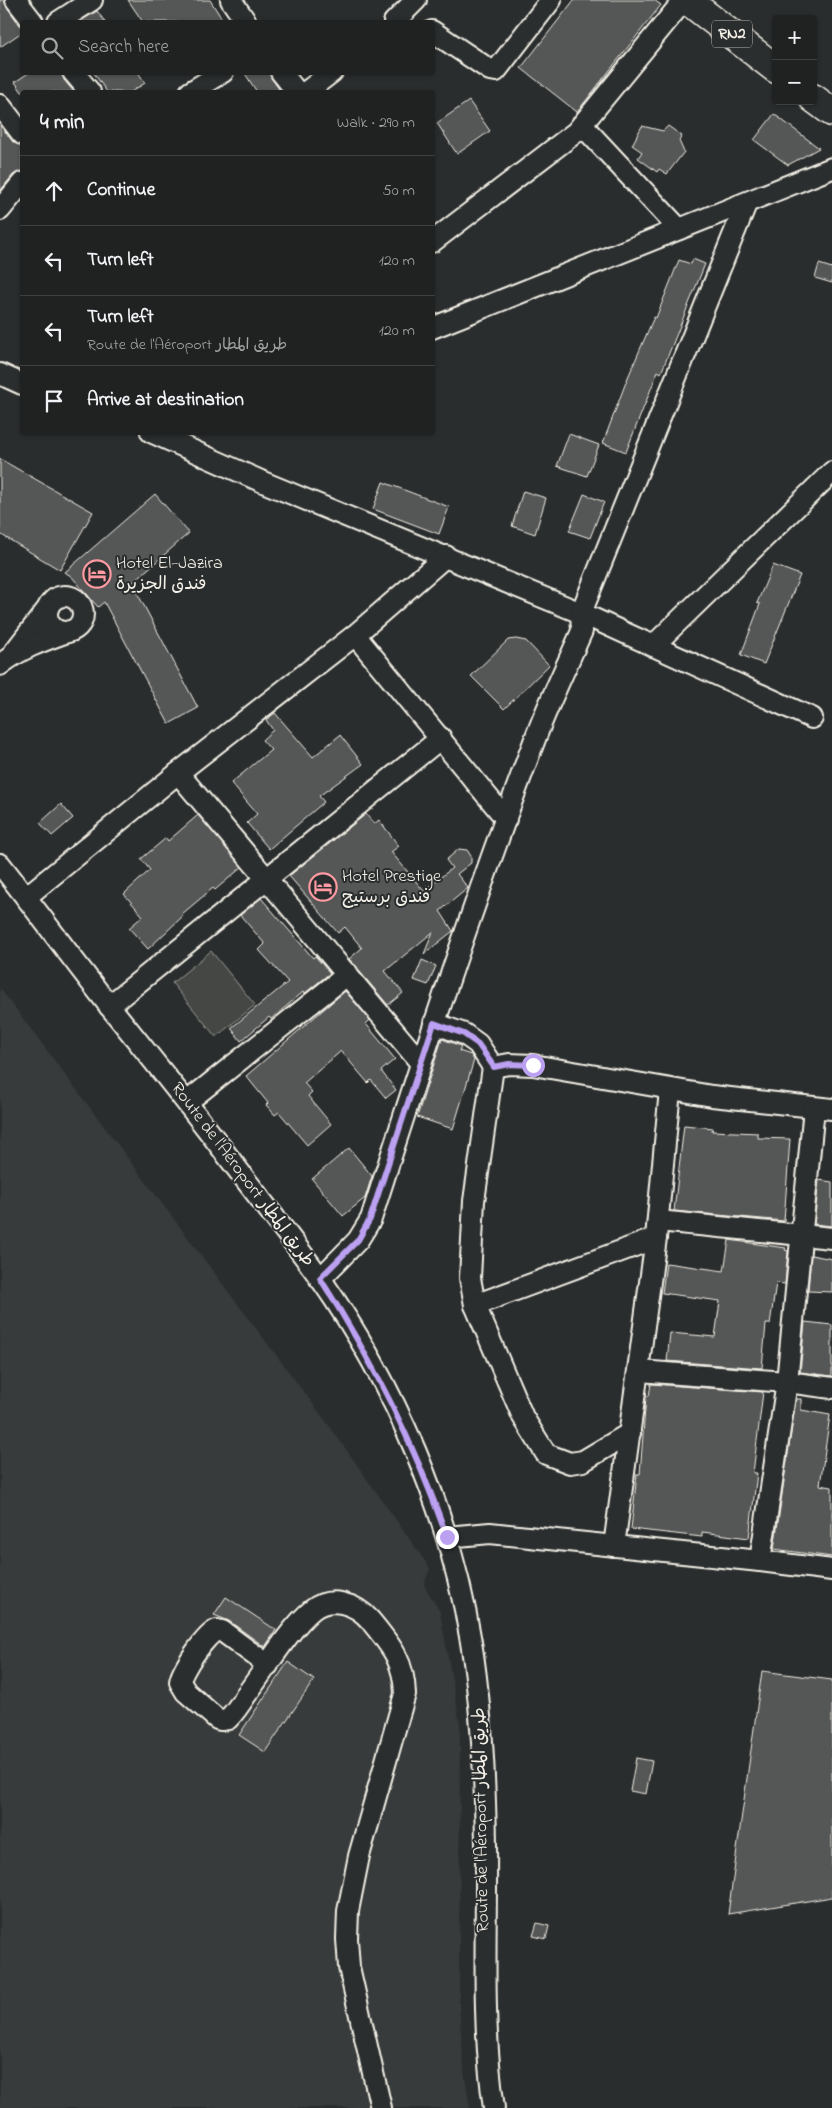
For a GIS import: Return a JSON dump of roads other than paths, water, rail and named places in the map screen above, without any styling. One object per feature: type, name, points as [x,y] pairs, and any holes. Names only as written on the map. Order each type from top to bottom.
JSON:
[{"type":"highway","name":"RN2","points":[[686,0],[772,66]]},
{"type":"highway","points":[[817,101],[832,112]]},
{"type":"street","points":[[16,0],[31,20]]},
{"type":"street","points":[[61,20],[92,0]]},
{"type":"street","points":[[231,0],[245,20]]},
{"type":"street","points":[[435,33],[490,70],[496,71],[551,0]]},
{"type":"street","points":[[435,240],[576,132],[686,0]]},
{"type":"street","points":[[76,75],[88,90]]},
{"type":"street","points":[[193,90],[218,75]]},
{"type":"street","points":[[283,75],[294,90]]},
{"type":"street","points":[[309,90],[328,75]]},
{"type":"street","points":[[0,105],[20,131]]},
{"type":"street","points":[[582,125],[679,229]]},
{"type":"street","points":[[435,324],[746,204],[832,168]]},
{"type":"street","points":[[0,210],[20,185]]},
{"type":"street","points":[[320,1278],[358,1240],[370,1219],[420,1062],[536,738],[588,617],[746,204]]},
{"type":"street","points":[[158,435],[264,482],[446,556],[588,617],[812,718]]},
{"type":"street","points":[[653,646],[832,472]]},
{"type":"street","points":[[26,897],[178,773],[355,635],[446,556]]},
{"type":"street","points":[[64,596],[78,601],[81,606],[82,618],[76,627],[36,644],[6,660],[54,600],[64,596]]},
{"type":"street","points":[[48,608],[48,617],[54,627],[64,632],[70,631]]},
{"type":"street","points":[[355,635],[506,819]]},
{"type":"street","points":[[109,1006],[441,738]]},
{"type":"street","points":[[178,773],[268,878],[420,1062]]},
{"type":"street","name":"Route de l'Aéroport طريق المطار","points":[[0,864],[109,1006],[187,1102],[320,1278],[356,1336],[393,1404],[417,1456],[447,1537],[470,1639],[483,1743],[486,1846],[485,2026],[488,2071],[494,2108]]},
{"type":"street","points":[[187,1102],[348,974]]},
{"type":"street","points":[[434,1023],[464,1034],[478,1044],[494,1067],[474,1201],[470,1270],[475,1305],[523,1417],[546,1454],[570,1463],[583,1461],[630,1433]]},
{"type":"street","points":[[494,1067],[509,1064],[533,1065],[670,1090],[758,1102],[823,1108],[803,1234],[787,1382],[760,1561]]},
{"type":"street","points":[[614,1546],[657,1229],[670,1090]]},
{"type":"street","points":[[475,1305],[657,1229],[803,1234],[832,1238]]},
{"type":"street","points":[[638,1371],[787,1382],[832,1388]]},
{"type":"street","points":[[447,1537],[490,1533],[832,1570]]},
{"type":"street","points":[[268,1664],[222,1631],[217,1630],[208,1636],[183,1670],[180,1682],[186,1692],[218,1718],[224,1720],[231,1716],[268,1664],[314,1609],[327,1603],[342,1602],[356,1608],[367,1617],[390,1644],[399,1659],[404,1676],[405,1694],[359,1856],[348,1911],[349,1967],[381,2108]]},
{"type":"place","name":"Hotel El-Jazira فندق الجزيرة","points":[[97,574]]},
{"type":"place","name":"Hotel Prestige فندق برستيج","points":[[323,887]]}]
